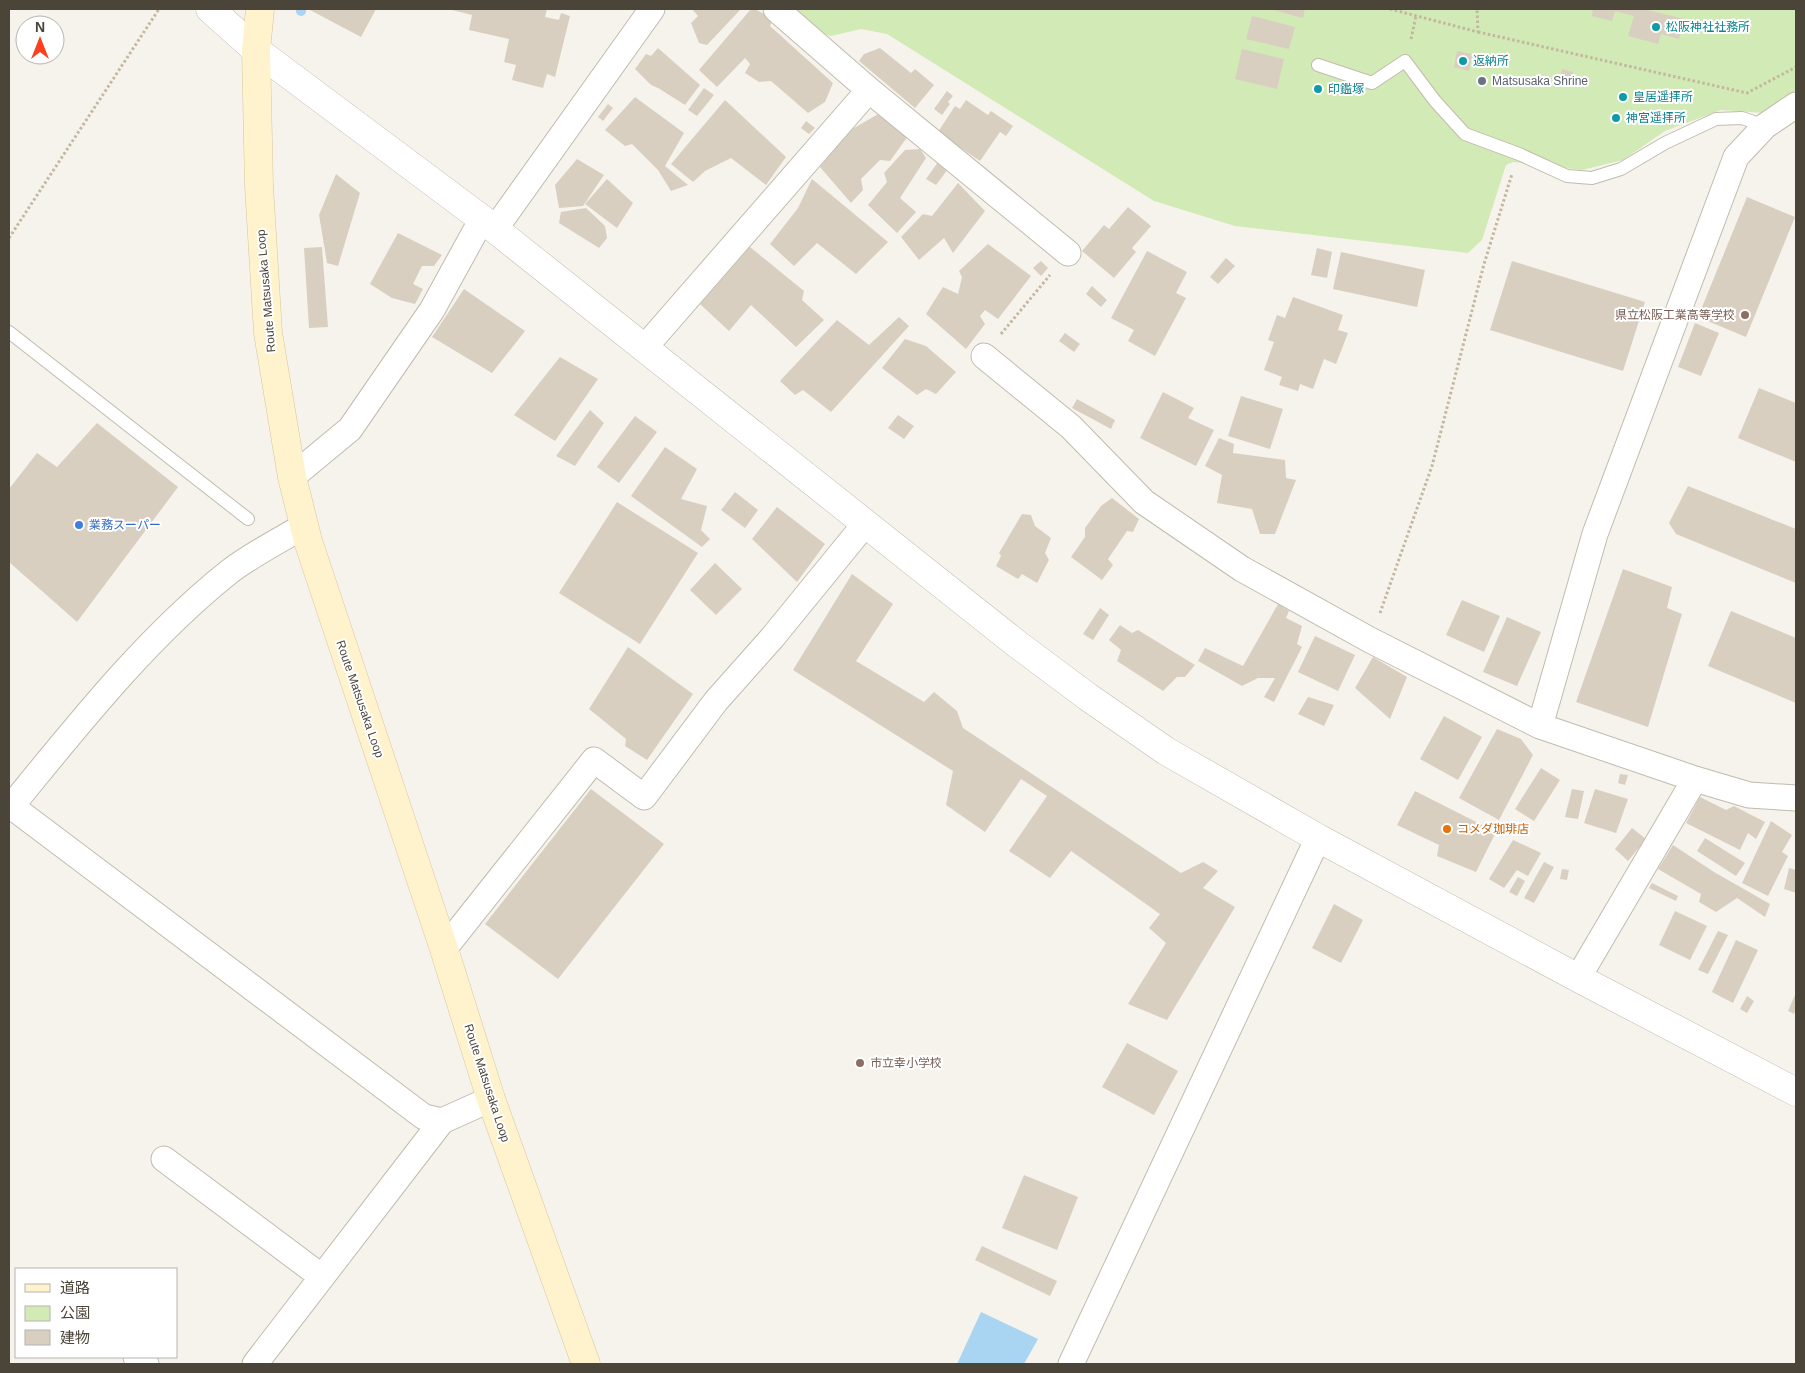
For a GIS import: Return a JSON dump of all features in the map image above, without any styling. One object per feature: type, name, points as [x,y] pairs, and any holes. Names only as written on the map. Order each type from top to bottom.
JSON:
[{"type":"main road","name":"Route Matsusaka Loop","points":[[260,9],[256,50],[259,186],[268,333],[292,477],[308,541],[444,949],[491,1100],[586,1364]]},
{"type":"street","points":[[210,9],[256,50],[489,224],[1017,644],[1166,752],[1318,838],[1578,978],[1796,1092]]},
{"type":"street","points":[[292,477],[350,429],[489,224],[652,9]]},
{"type":"street","points":[[776,9],[869,90],[1068,253]]},
{"type":"street","points":[[644,347],[869,90]]},
{"type":"street","points":[[1540,726],[1595,534],[1732,166],[1736,157],[1766,126],[1796,105]]},
{"type":"street","points":[[984,356],[1072,427],[1144,502],[1242,568],[1370,640],[1540,726],[1695,779],[1749,795],[1796,798]]},
{"type":"street","points":[[444,949],[594,760],[644,797],[716,701],[772,638],[865,524]]},
{"type":"street","points":[[304,526],[231,571],[177,618],[114,682],[10,808],[424,1117],[442,1121]]},
{"type":"street","points":[[1578,978],[1695,779]]},
{"type":"street","points":[[1071,1364],[1318,838]]},
{"type":"street","points":[[255,1364],[442,1121],[491,1100]]},
{"type":"street","points":[[164,1159],[322,1277]]},
{"type":"lane","points":[[1318,65],[1372,83],[1405,61],[1435,101],[1465,134],[1519,154],[1567,176],[1592,178],[1621,169],[1666,143],[1716,119],[1742,118],[1766,126]]},
{"type":"lane","points":[[9,332],[248,519]]},
{"type":"path","points":[[9,237],[159,9]]},
{"type":"path","points":[[1390,9],[1478,32],[1747,93],[1796,67]]},
{"type":"path","points":[[1477,9],[1478,32]]},
{"type":"path","points":[[1370,640],[1432,466],[1484,264],[1519,154]]},
{"type":"path","points":[[984,356],[1068,253]]},
{"type":"green space","points":[[791,9],[1796,9],[1796,93],[1763,113],[1721,110],[1665,131],[1623,160],[1582,170],[1513,162],[1506,165],[1482,240],[1468,253],[1235,226],[1154,201],[887,34],[861,29],[831,36],[818,32]]},
{"type":"water","points":[[981,1312],[1038,1339],[1024,1364],[957,1364]]},
{"type":"building","points":[[311,9],[376,9],[361,37]]},
{"type":"building","points":[[448,9],[547,9],[545,17],[559,20],[561,13],[570,16],[555,77],[547,74],[543,88],[512,80],[516,65],[504,62],[509,39],[469,30],[472,15]]},
{"type":"building","points":[[692,9],[741,9],[707,45],[699,43],[691,23],[698,16]]},
{"type":"building","points":[[751,9],[755,9],[773,19],[770,26],[833,83],[825,102],[808,113],[771,81],[759,82],[745,73],[750,64],[745,58],[717,87],[699,70]]},
{"type":"building","points":[[1269,9],[1305,9],[1303,18]]},
{"type":"building","name":"松阪神社社務所","points":[[1593,9],[1644,9],[1684,19],[1679,39],[1661,34],[1658,44],[1628,36],[1634,16],[1615,11],[1612,21],[1592,16]]},
{"type":"building","points":[[1252,16],[1295,27],[1289,49],[1246,39]]},
{"type":"building","points":[[658,48],[700,85],[685,105],[651,85],[635,69],[646,54],[651,56]]},
{"type":"building","points":[[880,48],[911,73],[915,69],[934,85],[915,108],[859,61],[864,54]]},
{"type":"building","points":[[1242,49],[1284,59],[1277,89],[1235,79]]},
{"type":"building","name":"返納所","points":[[1457,51],[1472,54],[1469,71],[1454,67]]},
{"type":"building","points":[[1562,69],[1573,72],[1571,80],[1560,78]]},
{"type":"building","points":[[704,88],[714,95],[697,116],[688,110]]},
{"type":"building","points":[[947,91],[953,96],[942,115],[934,109]]},
{"type":"building","points":[[635,97],[684,133],[665,166],[688,185],[671,191],[658,170],[632,144],[625,146],[605,130]]},
{"type":"building","points":[[725,100],[786,157],[766,185],[731,158],[705,171],[693,182],[671,164]]},
{"type":"building","points":[[966,100],[988,115],[991,111],[1013,126],[1006,136],[1000,132],[980,161],[938,132],[955,106],[960,109]]},
{"type":"building","points":[[608,104],[613,108],[603,121],[598,117]]},
{"type":"building","points":[[885,110],[908,136],[890,161],[880,160],[861,179],[863,190],[851,203],[820,167],[849,131]]},
{"type":"building","points":[[806,121],[815,128],[809,134],[801,128]]},
{"type":"building","points":[[920,149],[926,158],[900,198],[916,212],[897,233],[868,205],[887,182],[884,173],[905,150]]},
{"type":"building","points":[[577,159],[604,175],[583,206],[559,208],[555,185]]},
{"type":"building","points":[[938,162],[948,169],[936,185],[926,179]]},
{"type":"building","points":[[336,174],[360,193],[338,266],[327,263],[319,215]]},
{"type":"building","points":[[607,179],[633,203],[617,228],[585,204]]},
{"type":"building","points":[[812,179],[888,242],[856,274],[817,243],[794,266],[770,244],[798,208]]},
{"type":"building","points":[[958,183],[985,211],[953,253],[944,238],[919,260],[901,237],[923,214],[932,216]]},
{"type":"building","points":[[1747,197],[1795,217],[1746,337],[1698,317]]},
{"type":"building","points":[[1128,207],[1151,226],[1132,248],[1136,252],[1114,278],[1082,251],[1104,225],[1109,229]]},
{"type":"building","points":[[586,208],[605,226],[607,238],[599,248],[559,223],[561,212]]},
{"type":"building","points":[[398,233],[442,255],[434,266],[422,266],[413,284],[423,289],[415,304],[392,298],[370,284]]},
{"type":"building","points":[[988,244],[1031,276],[998,319],[985,310],[980,316],[985,324],[966,349],[926,314],[943,287],[958,294],[962,277],[959,271]]},
{"type":"building","points":[[322,247],[328,327],[309,328],[304,248]]},
{"type":"building","points":[[750,247],[804,291],[802,300],[824,320],[796,347],[751,305],[729,331],[700,304]]},
{"type":"building","points":[[1317,248],[1332,252],[1327,278],[1311,275]]},
{"type":"building","points":[[1147,251],[1187,272],[1176,293],[1186,298],[1155,356],[1128,341],[1134,330],[1111,318]]},
{"type":"building","points":[[1341,252],[1425,270],[1417,307],[1333,289]]},
{"type":"building","points":[[1226,258],[1235,266],[1218,284],[1210,277]]},
{"type":"building","points":[[1041,261],[1048,268],[1041,276],[1033,268]]},
{"type":"building","points":[[1512,261],[1645,302],[1623,371],[1490,330]]},
{"type":"building","points":[[1092,286],[1107,300],[1101,307],[1086,294]]},
{"type":"building","points":[[464,289],[525,331],[492,373],[432,337]]},
{"type":"building","points":[[1293,297],[1343,315],[1338,330],[1348,333],[1336,364],[1324,359],[1313,389],[1300,384],[1298,391],[1279,385],[1282,377],[1264,370],[1274,342],[1268,340],[1277,315],[1285,318]]},
{"type":"building","points":[[899,317],[909,326],[831,412],[803,390],[795,395],[780,381],[837,320],[869,345]]},
{"type":"building","points":[[1695,323],[1719,333],[1701,376],[1678,367]]},
{"type":"building","points":[[1065,333],[1080,344],[1074,352],[1059,341]]},
{"type":"building","points":[[905,339],[926,346],[956,372],[936,394],[926,389],[917,395],[882,368]]},
{"type":"building","points":[[560,357],[598,379],[555,441],[514,415]]},
{"type":"building","points":[[1759,388],[1796,403],[1796,462],[1738,438]]},
{"type":"building","points":[[1163,392],[1194,408],[1188,418],[1214,430],[1196,466],[1140,438]]},
{"type":"building","points":[[1241,396],[1283,409],[1270,449],[1228,436]]},
{"type":"building","points":[[1077,399],[1115,420],[1111,429],[1072,408]]},
{"type":"building","points":[[590,410],[604,423],[575,466],[556,456]]},
{"type":"building","points":[[898,415],[914,426],[904,439],[888,428]]},
{"type":"building","points":[[635,416],[657,432],[619,483],[597,467]]},
{"type":"building","name":"業務スーパー","points":[[97,423],[178,487],[77,622],[9,562],[9,489],[37,453],[57,467]]},
{"type":"building","points":[[1219,438],[1234,444],[1233,453],[1285,460],[1286,478],[1296,480],[1275,534],[1260,534],[1252,509],[1217,503],[1222,475],[1205,466]]},
{"type":"building","points":[[665,447],[697,469],[681,499],[707,506],[701,530],[710,539],[702,547],[631,496]]},
{"type":"building","points":[[1688,486],[1796,529],[1796,583],[1676,534],[1669,523]]},
{"type":"building","points":[[735,492],[758,510],[745,528],[721,510]]},
{"type":"building","points":[[1112,498],[1139,519],[1133,532],[1127,531],[1108,559],[1113,565],[1102,580],[1071,557],[1085,537],[1085,528],[1101,506]]},
{"type":"building","points":[[617,502],[698,553],[640,644],[559,593]]},
{"type":"building","points":[[777,507],[825,544],[797,582],[752,539]]},
{"type":"building","points":[[1022,514],[1031,515],[1035,526],[1051,538],[1045,553],[1049,560],[1037,583],[1022,574],[1018,579],[996,566],[1001,556],[999,553]]},
{"type":"building","points":[[715,563],[742,589],[716,615],[690,590]]},
{"type":"building","points":[[1623,569],[1672,587],[1667,608],[1682,614],[1648,727],[1576,702]]},
{"type":"building","points":[[852,574],[893,604],[856,661],[924,702],[934,692],[957,711],[963,728],[1181,873],[1203,862],[1218,871],[1203,888],[1235,907],[1167,1020],[1128,1004],[1166,943],[1149,928],[1160,914],[1071,851],[1050,878],[1009,851],[1047,796],[1021,779],[985,832],[946,805],[953,771],[793,670]]},
{"type":"building","points":[[1462,600],[1500,616],[1484,652],[1446,635]]},
{"type":"building","points":[[1278,604],[1289,611],[1286,618],[1302,626],[1297,644],[1302,647],[1274,702],[1264,697],[1275,678],[1258,678],[1242,686],[1198,661],[1205,648],[1243,666]]},
{"type":"building","points":[[1100,608],[1109,615],[1093,640],[1083,634]]},
{"type":"building","points":[[1731,611],[1796,638],[1796,703],[1708,666]]},
{"type":"building","points":[[1507,617],[1541,632],[1517,686],[1483,672]]},
{"type":"building","points":[[1120,625],[1132,633],[1138,630],[1195,665],[1185,677],[1177,677],[1163,691],[1117,661],[1121,650],[1109,640]]},
{"type":"building","points":[[1315,636],[1355,655],[1338,691],[1298,672]]},
{"type":"building","points":[[628,647],[693,694],[647,760],[625,746],[626,739],[589,709]]},
{"type":"building","points":[[1373,657],[1407,677],[1390,719],[1355,688]]},
{"type":"building","points":[[1308,697],[1334,705],[1324,726],[1298,714]]},
{"type":"building","points":[[1444,716],[1482,737],[1458,780],[1420,759]]},
{"type":"building","points":[[1497,729],[1521,739],[1533,755],[1499,820],[1459,798]]},
{"type":"building","points":[[1541,768],[1560,780],[1534,821],[1515,809]]},
{"type":"building","points":[[1620,774],[1628,775],[1625,785],[1618,783]]},
{"type":"building","points":[[591,789],[664,844],[558,979],[485,924]]},
{"type":"building","points":[[1572,789],[1584,791],[1578,819],[1565,817]]},
{"type":"building","points":[[1595,789],[1628,799],[1616,833],[1584,823]]},
{"type":"building","name":"コメダ珈琲店","points":[[1415,791],[1496,832],[1476,872],[1437,856],[1439,845],[1397,825]]},
{"type":"building","points":[[1700,797],[1726,810],[1734,806],[1765,822],[1756,839],[1748,833],[1740,850],[1686,823]]},
{"type":"building","points":[[1771,821],[1792,835],[1782,852],[1788,856],[1768,896],[1742,883]]},
{"type":"building","points":[[1632,828],[1646,839],[1628,861],[1615,849]]},
{"type":"building","points":[[1705,838],[1745,863],[1736,876],[1697,851]]},
{"type":"building","points":[[1513,840],[1541,853],[1528,876],[1517,870],[1504,888],[1489,879]]},
{"type":"building","points":[[1673,845],[1714,872],[1770,904],[1765,917],[1737,898],[1716,912],[1699,902],[1701,894],[1658,869]]},
{"type":"building","points":[[1544,862],[1554,867],[1534,903],[1524,898]]},
{"type":"building","points":[[1789,868],[1796,870],[1796,893],[1784,889]]},
{"type":"building","points":[[1562,869],[1569,870],[1567,880],[1560,879]]},
{"type":"building","points":[[1518,877],[1525,881],[1517,896],[1509,892]]},
{"type":"building","points":[[1652,883],[1678,896],[1676,901],[1649,888]]},
{"type":"building","points":[[1334,904],[1363,920],[1341,963],[1312,948]]},
{"type":"building","points":[[1675,911],[1707,926],[1690,960],[1659,945]]},
{"type":"building","points":[[1718,931],[1728,935],[1708,974],[1698,970]]},
{"type":"building","points":[[1736,940],[1758,950],[1733,1003],[1712,992]]},
{"type":"building","points":[[1795,995],[1796,1008],[1794,1014],[1788,1011]]},
{"type":"building","points":[[1747,996],[1754,1001],[1747,1013],[1740,1009]]},
{"type":"building","points":[[1127,1043],[1178,1071],[1154,1115],[1102,1087]]},
{"type":"building","points":[[1024,1175],[1078,1197],[1057,1250],[1002,1228]]},
{"type":"building","points":[[982,1246],[1057,1281],[1050,1296],[975,1260]]},
{"type":"place","name":"松阪神社社務所","points":[[1656,27]]},
{"type":"place","name":"返納所","points":[[1463,61]]},
{"type":"place","name":"Matsusaka Shrine","points":[[1482,81]]},
{"type":"place","name":"印鑑塚","points":[[1318,89]]},
{"type":"place","name":"皇居遥拝所","points":[[1623,97]]},
{"type":"place","name":"神宮遥拝所","points":[[1616,118]]},
{"type":"place","name":"県立松阪工業高等学校","points":[[1745,315]]},
{"type":"place","name":"業務スーパー","points":[[79,525]]},
{"type":"place","name":"コメダ珈琲店","points":[[1447,829]]},
{"type":"place","name":"市立幸小学校","points":[[860,1063]]}]
